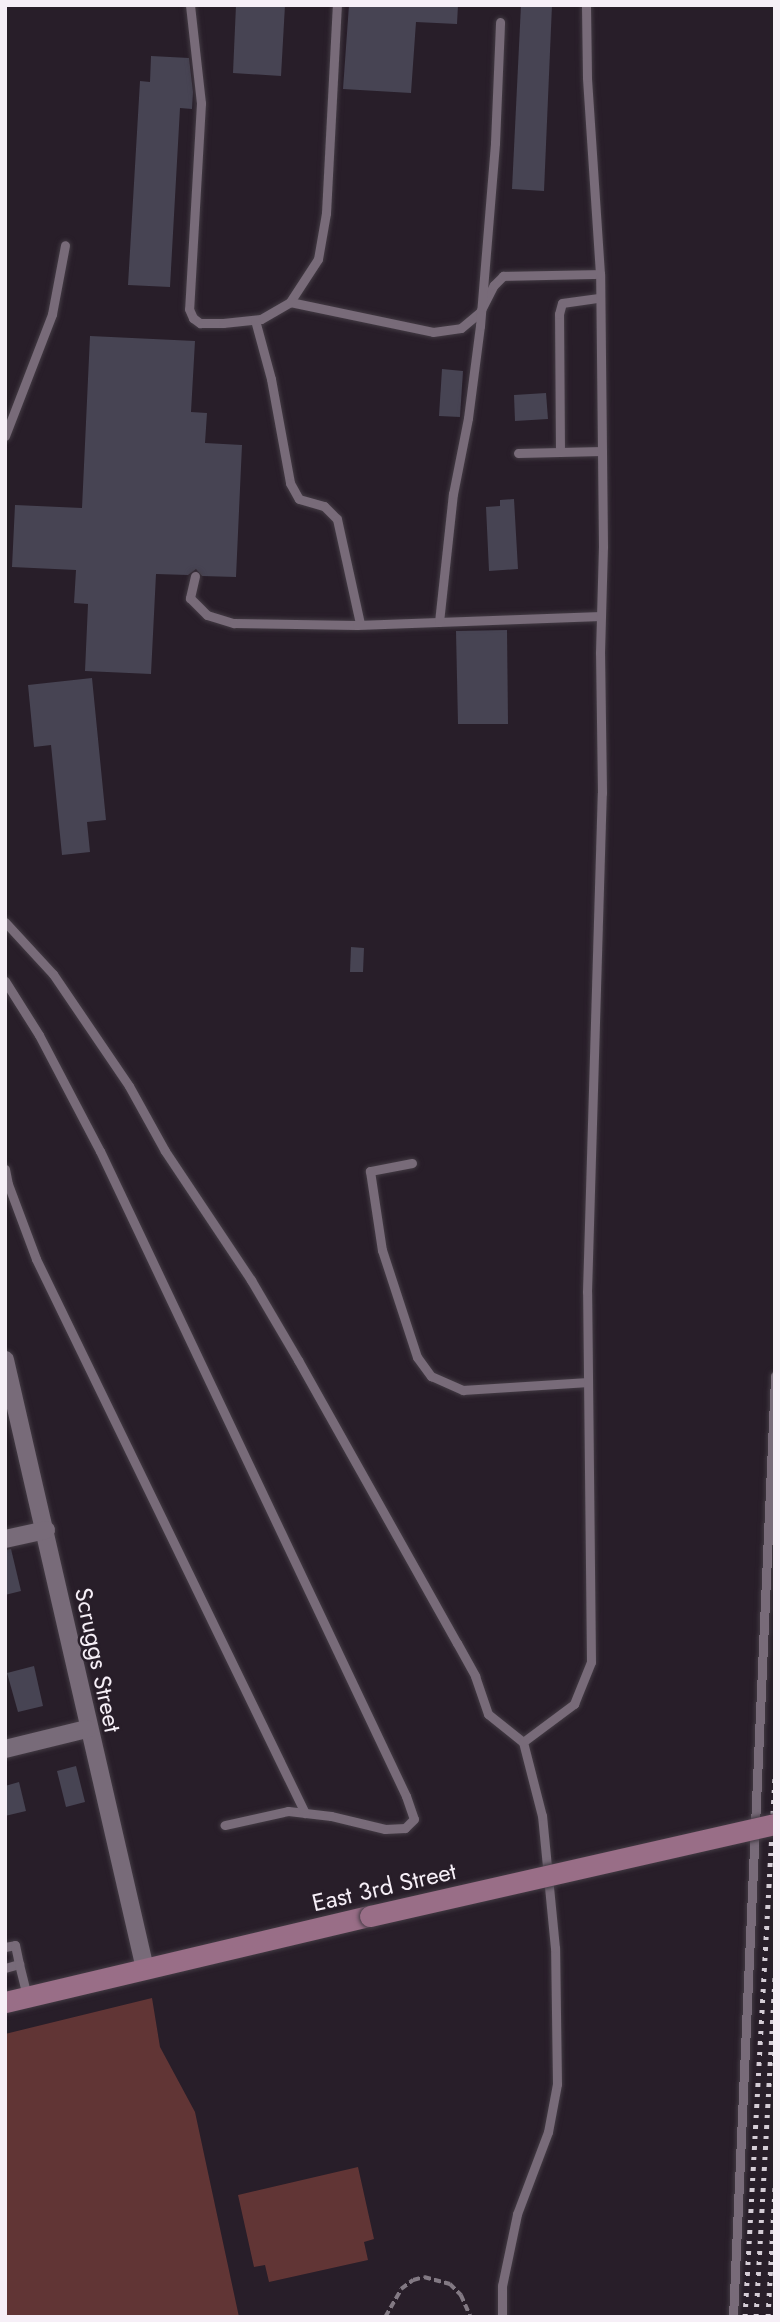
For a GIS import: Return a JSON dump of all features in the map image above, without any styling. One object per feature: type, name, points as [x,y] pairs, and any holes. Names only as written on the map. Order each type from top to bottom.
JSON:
[{"type":"main road","name":"East 3rd Street","points":[[5,2002],[775,1824]]},
{"type":"street","name":"Scruggs Street","points":[[5,1360],[12,1422],[47,1530],[88,1729],[145,1969]]},
{"type":"street","points":[[5,1539],[47,1530]]},
{"type":"street","points":[[5,1749],[88,1729]]},
{"type":"lane","points":[[190,5],[201,103],[189,309],[200,323],[255,320],[290,302],[318,258],[326,213],[337,5]]},
{"type":"lane","points":[[523,1742],[574,1704],[591,1662],[587,1292],[602,806],[602,451],[600,274],[587,77],[586,5]]},
{"type":"lane","points":[[439,622],[451,505],[468,418],[480,312],[495,143],[500,22]]},
{"type":"lane","points":[[5,436],[52,314],[65,245]]},
{"type":"lane","points":[[290,302],[433,332],[461,328],[480,312],[494,285],[503,275],[600,274]]},
{"type":"lane","points":[[560,452],[559,314],[562,303],[600,298]]},
{"type":"lane","points":[[255,320],[271,379],[290,483],[299,499],[324,506],[337,519],[360,624]]},
{"type":"lane","points":[[518,453],[602,451]]},
{"type":"lane","points":[[195,576],[190,598],[207,615],[234,623],[360,624],[601,616]]},
{"type":"lane","points":[[5,922],[53,974],[129,1086],[165,1151],[251,1280],[298,1360],[475,1676],[488,1714],[523,1742],[542,1816],[555,1948],[557,2084],[548,2132],[517,2214],[502,2286],[502,2317]]},
{"type":"lane","points":[[5,981],[39,1035],[100,1151],[414,1819],[405,1828],[385,1829],[288,1811],[225,1825]]},
{"type":"lane","points":[[412,1163],[370,1171],[382,1250],[417,1357],[432,1376],[463,1390],[588,1382]]},
{"type":"lane","points":[[5,1169],[36,1259],[305,1813]]},
{"type":"lane","points":[[733,2317],[775,1376]]},
{"type":"lane","points":[[5,1947],[15,1945],[27,1997]]},
{"type":"lane","points":[[5,1968],[19,1964]]},
{"type":"path","points":[[385,2317],[401,2289],[413,2280],[424,2277],[450,2284],[466,2303],[471,2317]]},
{"type":"shaded area","points":[[152,1998],[160,2047],[195,2112],[239,2317],[5,2317],[5,2034]]},
{"type":"shaded area","points":[[358,2167],[374,2239],[364,2242],[368,2260],[269,2282],[265,2265],[254,2267],[238,2195]]},
{"type":"building","points":[[236,5],[285,5],[281,76],[233,73]]},
{"type":"building","points":[[349,5],[458,5],[457,24],[416,22],[411,93],[343,89]]},
{"type":"building","points":[[521,5],[552,5],[544,191],[512,189]]},
{"type":"building","points":[[151,56],[189,58],[193,92],[192,109],[180,108],[170,287],[128,285],[140,81],[150,82]]},
{"type":"building","points":[[90,336],[195,341],[191,412],[207,413],[205,443],[242,445],[236,577],[202,576],[196,569],[188,575],[156,574],[151,674],[85,671],[88,604],[74,603],[76,570],[12,567],[15,505],[82,508]]},
{"type":"building","points":[[442,369],[463,371],[460,417],[439,416]]},
{"type":"building","points":[[546,393],[548,419],[515,421],[514,395]]},
{"type":"building","points":[[514,499],[518,569],[489,571],[486,507],[500,506],[500,500]]},
{"type":"building","points":[[507,630],[508,724],[458,724],[456,631]]},
{"type":"building","points":[[92,678],[106,820],[87,822],[90,852],[62,855],[51,745],[34,747],[28,685]]},
{"type":"building","points":[[351,947],[364,948],[363,972],[350,972]]},
{"type":"building","points":[[11,1549],[21,1591],[5,1595],[5,1550]]},
{"type":"building","points":[[34,1666],[43,1706],[18,1712],[7,1673]]},
{"type":"building","points":[[76,1766],[85,1802],[66,1807],[57,1771]]},
{"type":"building","points":[[19,1782],[26,1811],[5,1816],[5,1786]]},
{"type":"railway","points":[[745,2317],[775,1777]]},
{"type":"railway","points":[[756,2317],[775,1972]]},
{"type":"railway","points":[[768,2317],[775,2187]]}]
